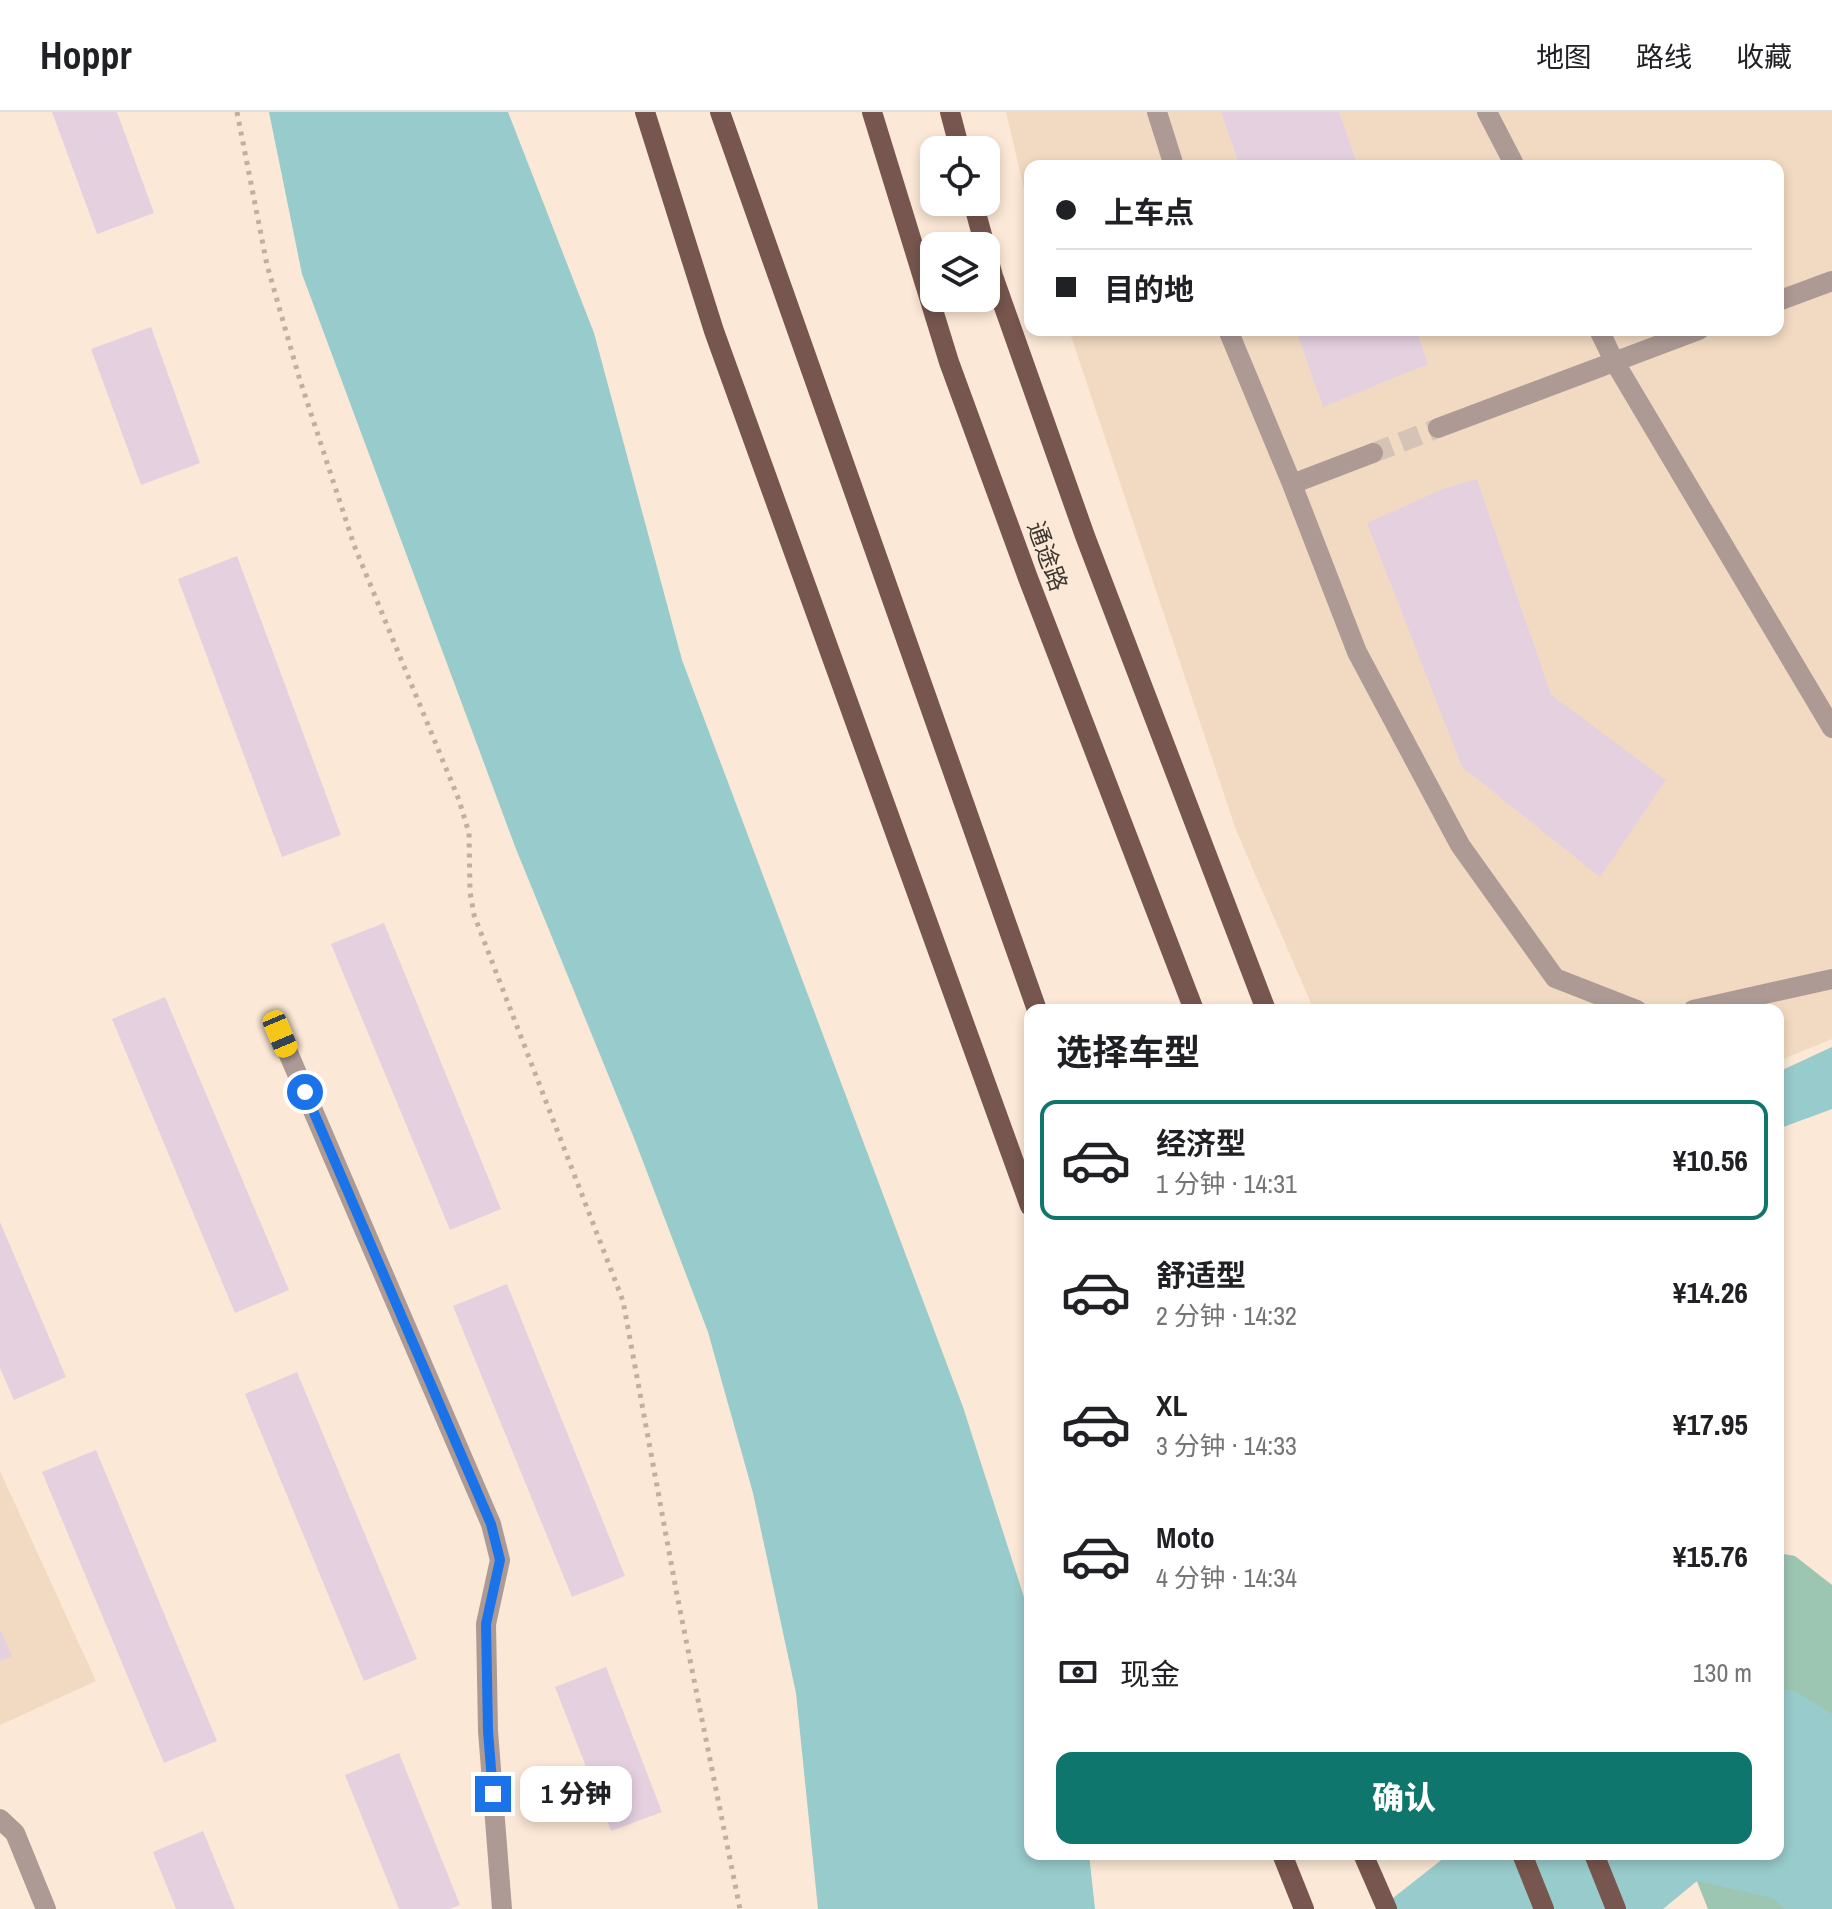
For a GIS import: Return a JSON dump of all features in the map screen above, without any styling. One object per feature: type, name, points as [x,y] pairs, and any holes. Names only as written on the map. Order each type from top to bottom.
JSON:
[{"type":"main road","points":[[645,112],[714,331],[1024,1189]]},
{"type":"main road","points":[[720,112],[1035,1004]]},
{"type":"main road","name":"通途路","points":[[872,112],[949,362],[1028,578],[1192,1004]]},
{"type":"main road","points":[[950,112],[956,136]]},
{"type":"main road","points":[[1000,297],[1085,536],[1264,1004]]},
{"type":"main road","points":[[1284,1860],[1304,1909]]},
{"type":"main road","points":[[1366,1860],[1387,1909]]},
{"type":"main road","points":[[1524,1860],[1544,1909]]},
{"type":"main road","points":[[1596,1860],[1616,1909]]},
{"type":"street","points":[[1157,112],[1172,160]]},
{"type":"street","points":[[1487,112],[1512,160]]},
{"type":"street","points":[[1784,299],[1832,281]]},
{"type":"street","points":[[1230,336],[1357,652],[1460,845],[1555,978],[1622,1004]]},
{"type":"street","points":[[1602,336],[1832,728]]},
{"type":"street","points":[[1438,428],[1683,336]]},
{"type":"street","points":[[1292,484],[1373,453]]},
{"type":"street","points":[[1720,1004],[1832,979]]},
{"type":"street","points":[[280,1034],[491,1524],[500,1560],[486,1624],[488,1731],[502,1909]]},
{"type":"street","points":[[0,1819],[15,1833],[46,1909]]},
{"type":"path","points":[[237,112],[267,265],[299,377],[354,545],[463,811],[469,833],[470,892],[474,915],[623,1301],[677,1595],[740,1909]]},
{"type":"shaded area","points":[[1006,112],[1832,112],[1832,1039],[1784,1059],[1784,1004],[1311,1004],[1236,830],[1071,336],[1784,336],[1784,160],[1024,160],[1024,188]]},
{"type":"shaded area","points":[[0,1471],[96,1681],[0,1725]]},
{"type":"green space","points":[[1784,1554],[1795,1556],[1832,1585],[1832,1909],[1708,1909],[1688,1860],[1784,1860]]},
{"type":"water","points":[[269,112],[508,112],[594,333],[682,660],[963,1407],[1024,1597],[1024,1860],[1090,1860],[1095,1909],[818,1909],[796,1693],[753,1493],[708,1332],[634,1138],[516,849],[302,274]]},
{"type":"water","points":[[1832,1047],[1832,1109],[1784,1127],[1784,1069]]},
{"type":"water","points":[[1784,1689],[1793,1690],[1832,1714],[1832,1909],[1785,1909],[1773,1898],[1697,1881],[1663,1909],[1379,1909],[1441,1860],[1784,1860]]},
{"type":"building","points":[[52,112],[117,112],[154,213],[97,234]]},
{"type":"building","points":[[1221,112],[1339,112],[1356,160],[1238,160]]},
{"type":"building","points":[[151,327],[200,463],[141,485],[91,349]]},
{"type":"building","points":[[1298,336],[1418,336],[1428,364],[1323,407]]},
{"type":"building","points":[[1477,479],[1551,695],[1666,780],[1600,877],[1462,767],[1367,523],[1445,488]]},
{"type":"building","points":[[237,556],[341,835],[282,857],[178,579]]},
{"type":"building","points":[[384,923],[501,1209],[450,1230],[331,944]]},
{"type":"building","points":[[165,997],[289,1290],[235,1313],[112,1019]]},
{"type":"building","points":[[0,1222],[66,1377],[14,1400],[0,1368]]},
{"type":"building","points":[[507,1284],[625,1576],[572,1597],[453,1306]]},
{"type":"building","points":[[297,1372],[417,1659],[364,1681],[245,1394]]},
{"type":"building","points":[[96,1450],[217,1741],[164,1763],[42,1472]]},
{"type":"building","points":[[0,1629],[12,1656],[0,1661]]},
{"type":"building","points":[[606,1667],[662,1812],[611,1831],[555,1687]]},
{"type":"building","points":[[399,1753],[460,1905],[449,1909],[399,1909],[345,1775]]},
{"type":"building","points":[[203,1831],[235,1909],[176,1909],[153,1852]]},
{"type":"tunnel","points":[[1373,453],[1438,428]]},
{"type":"route","points":[[305,1092],[491,1524],[500,1560],[486,1624],[488,1731],[493,1794]]}]
